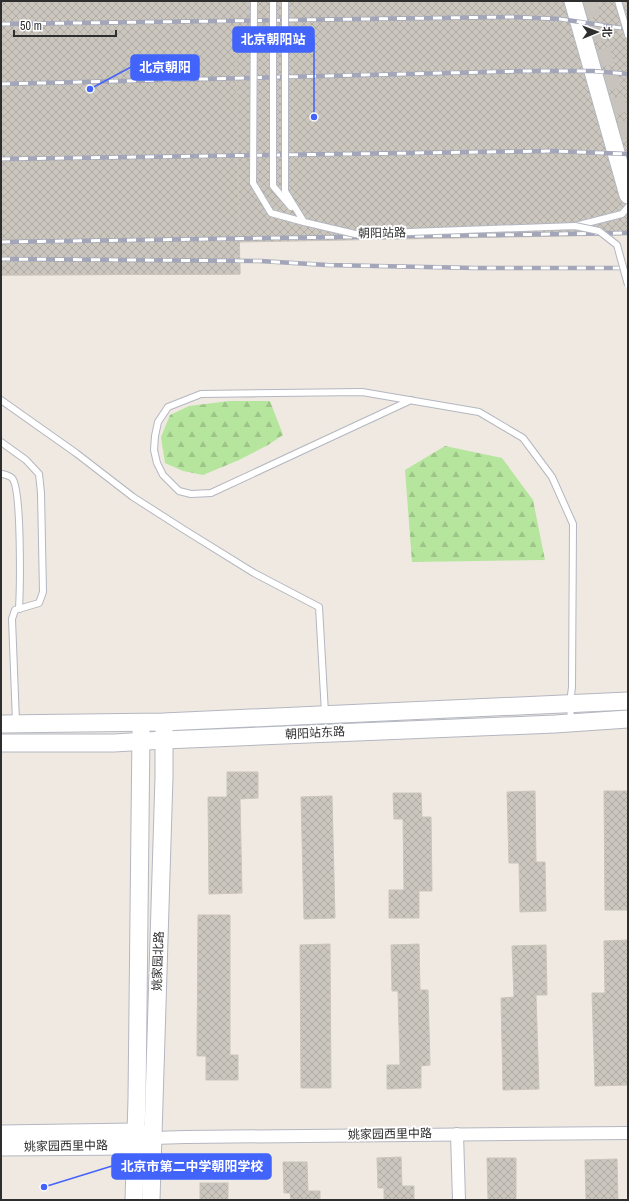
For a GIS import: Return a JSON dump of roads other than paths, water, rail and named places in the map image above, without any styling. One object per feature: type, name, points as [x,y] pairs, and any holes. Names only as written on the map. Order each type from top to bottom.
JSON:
[{"type":"street","points":[[573,1],[628,195]]},
{"type":"street","name":"朝阳站东路","points":[[9,724],[163,722],[628,700]]},
{"type":"street","name":"朝阳站东路","points":[[1,743],[114,743],[571,723],[628,719]]},
{"type":"street","name":"姚家园北路","points":[[134,1200],[142,741],[141,722]]},
{"type":"street","name":"姚家园北路","points":[[151,1200],[164,740],[163,722]]},
{"type":"street","name":"姚家园西里中路","points":[[1,1147],[185,1136],[628,1133]]},
{"type":"street","name":"姚家园西里中路","points":[[1,1134],[135,1139]]},
{"type":"street","points":[[457,1134],[459,1200]]},
{"type":"lane","name":"朝阳站路","points":[[254,1],[253,183],[271,213],[354,234],[575,226],[600,231],[617,246],[628,285]]},
{"type":"lane","points":[[272,1],[273,186],[304,222]]},
{"type":"lane","points":[[284,1],[285,191],[304,222]]},
{"type":"lane","points":[[618,1],[628,35]]},
{"type":"lane","points":[[575,226],[622,214],[628,207]]},
{"type":"lane","points":[[411,400],[211,493],[191,494],[179,491],[163,475],[157,463],[154,450],[158,422],[168,407],[201,394],[362,392],[411,400],[479,412],[523,438],[552,477],[573,524],[572,687],[570,703],[571,723]]},
{"type":"lane","points":[[1,400],[76,453],[133,497],[254,573],[319,606],[325,715]]},
{"type":"lane","points":[[1,442],[21,456],[34,467],[39,474],[44,592],[39,603],[16,610],[12,619],[9,724]]},
{"type":"lane","points":[[1,474],[13,478],[17,488],[19,506],[19,609]]},
{"type":"tunnel","points":[[588,1],[628,142]]},
{"type":"railway","points":[[1,24],[511,17],[560,19],[628,29]]},
{"type":"railway","points":[[1,84],[526,71],[593,71],[628,74]]},
{"type":"railway","points":[[1,159],[553,151],[628,154]]},
{"type":"railway","points":[[1,242],[628,233]]},
{"type":"railway","points":[[1,259],[260,261],[327,265],[475,268],[628,268]]},
{"type":"place","name":"北京朝阳","points":[[90,89]]},
{"type":"place","name":"北京朝阳站","points":[[314,117]]},
{"type":"place","name":"北京市第二中学朝阳学校","points":[[44,1187]]}]
